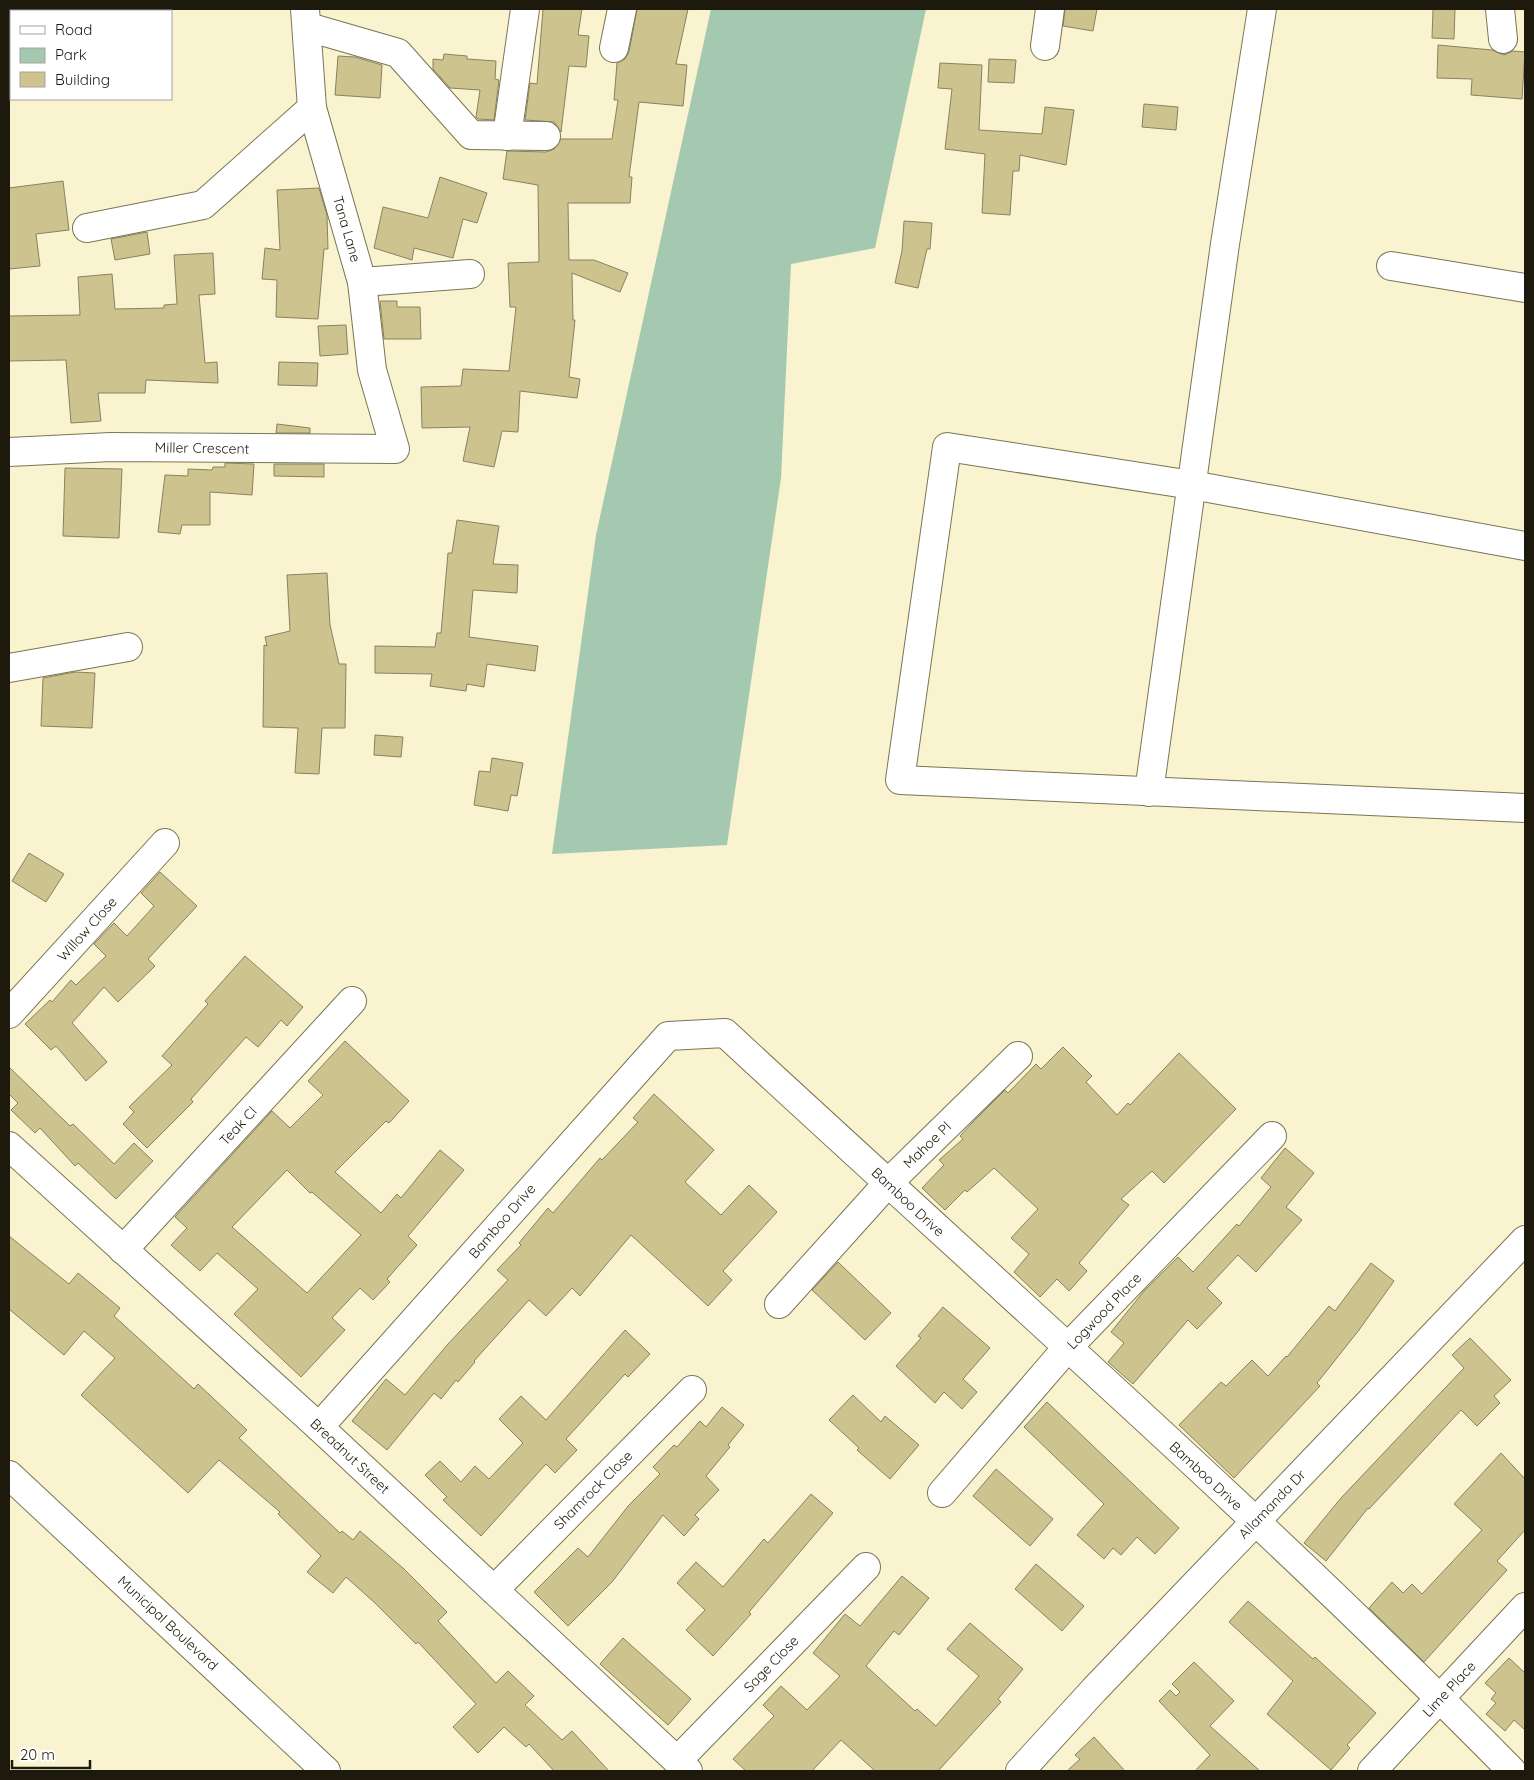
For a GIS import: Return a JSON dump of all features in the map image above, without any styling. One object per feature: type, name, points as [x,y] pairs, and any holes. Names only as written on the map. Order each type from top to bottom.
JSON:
[{"type":"street","points":[[507,136],[525,9]]},
{"type":"street","points":[[614,48],[622,9]]},
{"type":"street","points":[[1045,46],[1050,9]]},
{"type":"street","points":[[1149,792],[1226,244],[1262,9]]},
{"type":"street","points":[[1500,9],[1503,39]]},
{"type":"street","points":[[306,18],[398,53],[471,135],[546,136]]},
{"type":"street","name":"Tana Lane","points":[[306,18],[312,108],[362,282],[372,370],[395,449]]},
{"type":"street","points":[[87,228],[202,205],[312,108]]},
{"type":"street","points":[[1391,266],[1525,288]]},
{"type":"street","points":[[362,282],[470,274]]},
{"type":"street","name":"Miller Crescent","points":[[9,452],[111,447],[395,449]]},
{"type":"street","points":[[1525,546],[1192,485],[947,447],[900,780],[1525,808]]},
{"type":"street","points":[[9,668],[128,647]]},
{"type":"street","name":"Willow Close","points":[[9,1014],[165,843]]},
{"type":"street","name":"Teak Cl","points":[[124,1250],[352,1001]]},
{"type":"street","name":"Bamboo Drive","points":[[319,1427],[668,1036],[725,1033],[1255,1522],[1441,1699],[1512,1771]]},
{"type":"street","name":"Mahoe Pl","points":[[779,1304],[887,1184],[1018,1056]]},
{"type":"street","name":"Logwood Place","points":[[942,1493],[1067,1348],[1272,1136]]},
{"type":"street","name":"Breadnut Street","points":[[9,1146],[319,1427],[682,1766]]},
{"type":"street","name":"Allamanda Dr","points":[[1020,1771],[1094,1690],[1525,1240]]},
{"type":"street","name":"Shamrock Close","points":[[494,1590],[692,1390]]},
{"type":"street","name":"Municipal Boulevard","points":[[9,1475],[326,1771]]},
{"type":"street","name":"Sage Close","points":[[682,1766],[866,1567]]},
{"type":"street","name":"Lime Place","points":[[1372,1771],[1441,1699],[1525,1606]]},
{"type":"green space","points":[[711,9],[926,9],[875,248],[791,264],[781,478],[727,845],[552,854],[596,535]]},
{"type":"building","points":[[543,9],[582,9],[578,35],[589,36],[586,67],[569,66],[561,132],[554,122],[525,120],[530,83],[537,84]]},
{"type":"building","points":[[637,9],[688,9],[676,64],[687,65],[683,106],[639,102],[629,177],[632,177],[630,203],[568,203],[569,260],[594,260],[628,273],[620,292],[572,273],[573,320],[575,320],[569,377],[580,379],[577,398],[520,391],[518,432],[502,431],[494,467],[463,461],[470,427],[422,428],[421,387],[461,386],[463,369],[509,371],[516,307],[510,307],[508,263],[539,262],[538,185],[503,179],[507,151],[546,152],[554,149],[561,139],[612,139],[618,100],[614,100],[617,63],[625,59],[629,52]]},
{"type":"building","points":[[1065,9],[1097,9],[1093,31],[1063,26]]},
{"type":"building","points":[[1433,9],[1455,9],[1454,39],[1432,38]]},
{"type":"building","points":[[1438,45],[1492,50],[1504,55],[1513,51],[1525,52],[1522,99],[1471,95],[1472,79],[1437,78]]},
{"type":"building","points":[[444,54],[467,56],[467,59],[496,61],[495,79],[499,80],[494,120],[478,119],[476,117],[480,90],[450,88],[433,69],[433,59],[443,60]]},
{"type":"building","points":[[338,56],[355,57],[382,65],[380,98],[335,95]]},
{"type":"building","points":[[989,59],[1016,60],[1014,83],[988,82]]},
{"type":"building","points":[[940,63],[982,65],[979,130],[1042,134],[1045,107],[1074,110],[1066,165],[1020,155],[1019,171],[1013,171],[1010,215],[982,213],[985,154],[945,149],[952,89],[938,88]]},
{"type":"building","points":[[1144,104],[1178,107],[1176,130],[1142,127]]},
{"type":"building","points":[[440,177],[487,193],[477,223],[463,219],[453,258],[414,248],[412,260],[374,248],[383,207],[428,218]]},
{"type":"building","points":[[63,181],[69,230],[36,234],[40,266],[9,269],[9,188]]},
{"type":"building","points":[[319,188],[327,215],[328,249],[324,249],[318,319],[276,317],[277,280],[262,279],[265,248],[280,250],[277,190]]},
{"type":"building","points":[[904,221],[932,223],[930,249],[927,249],[918,288],[895,283],[902,251]]},
{"type":"building","points":[[147,232],[150,254],[115,260],[111,239]]},
{"type":"building","points":[[213,253],[215,294],[199,295],[205,363],[217,362],[218,383],[146,380],[145,393],[98,393],[101,421],[71,423],[66,360],[9,361],[9,316],[80,315],[78,277],[112,274],[115,309],[164,308],[164,305],[177,304],[174,255]]},
{"type":"building","points":[[380,301],[397,301],[397,307],[420,307],[421,339],[384,339]]},
{"type":"building","points":[[346,325],[348,354],[320,356],[318,326]]},
{"type":"building","points":[[279,362],[318,363],[317,386],[278,385]]},
{"type":"building","points":[[277,424],[310,428],[310,433],[276,433]]},
{"type":"building","points":[[225,463],[254,464],[252,495],[210,492],[210,525],[182,525],[180,534],[158,532],[165,475],[188,476],[188,469],[212,470],[213,467],[225,467]]},
{"type":"building","points":[[274,464],[324,464],[324,477],[274,476]]},
{"type":"building","points":[[65,468],[122,469],[119,538],[63,536]]},
{"type":"building","points":[[457,520],[499,526],[493,564],[518,565],[517,593],[473,590],[469,637],[538,646],[535,671],[487,664],[484,687],[467,684],[466,691],[430,686],[432,674],[375,673],[375,646],[435,647],[437,633],[441,633],[448,553],[452,553]]},
{"type":"building","points":[[327,573],[330,625],[339,664],[346,664],[345,728],[322,728],[319,774],[295,773],[298,728],[263,727],[264,645],[267,646],[265,637],[290,631],[287,575]]},
{"type":"building","points":[[75,672],[95,673],[92,728],[41,726],[43,678]]},
{"type":"building","points":[[375,735],[403,737],[401,757],[374,755]]},
{"type":"building","points":[[492,758],[523,763],[517,796],[511,795],[508,811],[474,805],[479,771],[490,772]]},
{"type":"building","points":[[29,853],[64,874],[46,902],[12,881]]},
{"type":"building","points":[[160,872],[197,906],[148,959],[155,966],[118,1002],[104,987],[72,1023],[107,1062],[86,1081],[56,1046],[51,1050],[25,1024],[50,1000],[52,1002],[71,980],[76,985],[106,956],[94,944],[114,923],[127,936],[154,906],[141,893]]},
{"type":"building","points":[[245,956],[303,1007],[287,1026],[281,1020],[258,1047],[246,1037],[191,1099],[193,1102],[147,1148],[123,1124],[134,1112],[129,1107],[172,1065],[162,1056],[208,1004],[205,1001]]},
{"type":"building","points":[[345,1041],[409,1101],[389,1123],[386,1121],[335,1172],[381,1213],[397,1194],[401,1198],[440,1150],[464,1170],[408,1236],[417,1245],[387,1279],[390,1282],[373,1300],[360,1288],[332,1318],[345,1330],[301,1377],[234,1314],[258,1289],[217,1253],[200,1271],[171,1245],[187,1228],[175,1217],[272,1111],[290,1128],[323,1095],[308,1081]],"holes":[[[287,1170],[310,1193],[312,1192],[361,1235],[307,1293],[232,1227]]]},
{"type":"building","points":[[1063,1047],[1092,1076],[1086,1082],[1117,1115],[1128,1103],[1130,1105],[1179,1053],[1236,1109],[1164,1183],[1152,1171],[1121,1199],[1129,1205],[1079,1263],[1087,1271],[1069,1291],[1057,1279],[1040,1297],[1014,1272],[1029,1254],[1011,1238],[1038,1209],[994,1168],[967,1192],[965,1190],[945,1210],[922,1188],[944,1165],[939,1160],[963,1139],[960,1136],[1005,1090],[1008,1093],[1036,1064],[1041,1069]]},
{"type":"building","points":[[9,1067],[70,1126],[73,1124],[114,1164],[134,1143],[153,1161],[116,1199],[78,1163],[75,1166],[40,1128],[35,1133],[11,1110],[18,1103],[9,1094]]},
{"type":"building","points":[[654,1094],[714,1150],[685,1182],[721,1215],[749,1185],[777,1212],[723,1271],[732,1280],[708,1306],[631,1235],[580,1296],[572,1288],[546,1316],[529,1300],[441,1399],[434,1393],[387,1450],[352,1421],[386,1379],[405,1395],[448,1344],[508,1280],[497,1270],[521,1245],[519,1243],[548,1208],[553,1213],[600,1158],[602,1160],[638,1122],[633,1118]]},
{"type":"building","points":[[1285,1148],[1314,1173],[1286,1207],[1302,1220],[1256,1272],[1238,1255],[1207,1288],[1222,1303],[1197,1329],[1188,1320],[1133,1384],[1108,1362],[1124,1343],[1111,1332],[1144,1291],[1178,1257],[1193,1272],[1237,1224],[1239,1226],[1271,1187],[1261,1178]]},
{"type":"building","points":[[9,1236],[69,1284],[78,1273],[120,1308],[114,1316],[194,1389],[198,1384],[247,1430],[239,1438],[340,1533],[342,1531],[353,1540],[360,1531],[404,1569],[447,1612],[438,1621],[496,1683],[508,1671],[534,1696],[525,1705],[562,1740],[572,1731],[609,1771],[554,1771],[529,1744],[526,1747],[504,1727],[478,1753],[453,1727],[476,1704],[418,1642],[416,1644],[346,1577],[333,1593],[307,1572],[321,1556],[278,1514],[280,1512],[219,1460],[188,1493],[81,1395],[115,1358],[84,1331],[64,1355],[9,1309]]},
{"type":"building","points":[[838,1262],[891,1313],[865,1340],[812,1290]]},
{"type":"building","points":[[1371,1263],[1394,1281],[1359,1330],[1317,1383],[1320,1386],[1234,1478],[1179,1425],[1221,1382],[1226,1386],[1252,1360],[1268,1376],[1287,1357],[1329,1306],[1335,1311]]},
{"type":"building","points":[[943,1307],[990,1348],[963,1379],[977,1392],[962,1409],[944,1392],[935,1403],[896,1366],[921,1338],[918,1336]]},
{"type":"building","points":[[625,1330],[650,1354],[628,1377],[625,1374],[566,1439],[577,1450],[555,1473],[546,1464],[481,1536],[443,1500],[447,1497],[425,1475],[440,1461],[461,1482],[475,1466],[489,1479],[523,1443],[499,1419],[521,1396],[546,1420]]},
{"type":"building","points":[[1470,1338],[1511,1380],[1494,1396],[1500,1403],[1477,1426],[1461,1410],[1368,1508],[1326,1561],[1304,1543],[1341,1498],[1464,1368],[1452,1355]]},
{"type":"building","points":[[853,1395],[881,1422],[885,1416],[919,1445],[890,1479],[857,1450],[859,1448],[829,1420]]},
{"type":"building","points":[[1047,1402],[1179,1528],[1155,1554],[1137,1537],[1121,1555],[1113,1548],[1104,1559],[1077,1535],[1104,1504],[1024,1427]]},
{"type":"building","points":[[722,1407],[744,1425],[728,1445],[730,1447],[706,1476],[719,1490],[695,1515],[699,1519],[684,1536],[663,1515],[612,1582],[568,1626],[534,1592],[578,1548],[588,1557],[629,1505],[660,1474],[653,1467],[674,1445],[677,1447],[700,1421],[706,1427]]},
{"type":"building","points":[[1501,1453],[1525,1479],[1525,1530],[1497,1561],[1507,1570],[1424,1662],[1369,1608],[1392,1582],[1403,1593],[1412,1584],[1422,1594],[1482,1530],[1454,1504]]},
{"type":"building","points":[[996,1469],[1053,1519],[1030,1546],[973,1496]]},
{"type":"building","points":[[811,1494],[833,1513],[749,1612],[751,1614],[713,1656],[686,1630],[705,1610],[677,1583],[696,1562],[723,1587],[764,1539],[768,1543]]},
{"type":"building","points":[[1036,1564],[1084,1606],[1062,1631],[1015,1589]]},
{"type":"building","points":[[902,1576],[929,1598],[899,1635],[894,1631],[866,1666],[915,1711],[917,1709],[936,1726],[979,1676],[947,1649],[970,1623],[1023,1669],[998,1699],[1001,1702],[938,1771],[875,1771],[841,1740],[812,1771],[746,1771],[733,1759],[774,1716],[763,1705],[781,1686],[807,1710],[840,1676],[813,1653],[845,1614],[860,1626]]},
{"type":"building","points":[[1248,1601],[1313,1659],[1315,1657],[1376,1713],[1347,1745],[1350,1748],[1331,1770],[1267,1714],[1293,1681],[1229,1622]]},
{"type":"building","points":[[623,1638],[691,1699],[668,1725],[600,1664]]},
{"type":"building","points":[[1509,1658],[1525,1673],[1525,1730],[1514,1720],[1505,1731],[1486,1714],[1496,1703],[1491,1699],[1496,1693],[1485,1683]]},
{"type":"building","points":[[1194,1662],[1234,1701],[1210,1726],[1260,1771],[1195,1771],[1210,1755],[1159,1701],[1170,1690],[1176,1696],[1180,1692],[1172,1684]]},
{"type":"building","points":[[1094,1737],[1125,1771],[1067,1771],[1080,1759],[1075,1755]]}]
